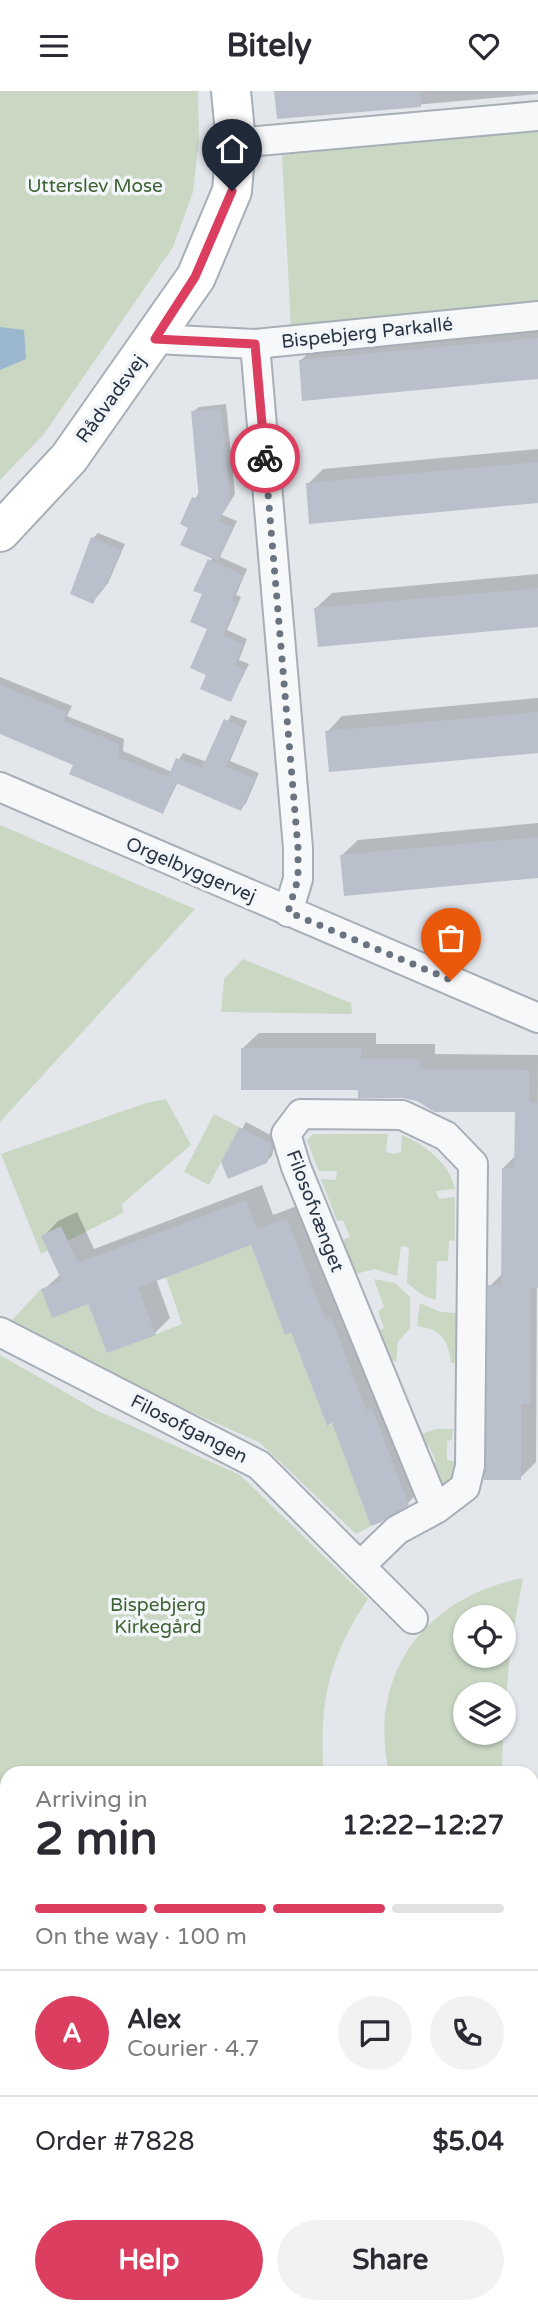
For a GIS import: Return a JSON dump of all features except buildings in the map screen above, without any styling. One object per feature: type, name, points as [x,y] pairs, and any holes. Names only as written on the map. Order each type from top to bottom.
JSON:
[{"type":"street","name":"Rådvadsvej","points":[[0,532],[69,458],[155,339],[195,277],[232,191],[236,143],[231,91]]},
{"type":"street","points":[[236,143],[538,116]]},
{"type":"street","name":"Bispebjerg Parkallé","points":[[155,339],[255,344],[538,316]]},
{"type":"street","points":[[255,344],[298,848],[298,879],[288,912]]},
{"type":"street","name":"Orgelbyggervej","points":[[0,787],[538,1018]]},
{"type":"street","name":"Filosofvænget","points":[[360,1565],[397,1530],[436,1509],[465,1487],[470,1466],[473,1164],[446,1136],[402,1115],[301,1114],[286,1134],[296,1167],[436,1509]]},
{"type":"street","name":"Filosofgangen","points":[[0,1332],[259,1465],[413,1619]]},
{"type":"green space","name":"Utterslev Mose","points":[[0,91],[198,91],[199,141],[193,192],[173,247],[44,434],[0,480]]},
{"type":"green space","points":[[538,130],[538,305],[291,328],[282,155]]},
{"type":"green space","points":[[0,825],[195,909],[0,1122]]},
{"type":"green space","points":[[243,959],[351,1003],[352,1014],[221,1012],[224,979]]},
{"type":"green space","points":[[166,1099],[191,1145],[122,1204],[123,1213],[41,1254],[1,1154],[146,1103]]},
{"type":"green space","points":[[214,1114],[239,1127],[209,1185],[184,1172]]},
{"type":"green space","points":[[313,1134],[388,1134],[386,1152],[394,1154],[401,1152],[402,1135],[428,1150],[448,1171],[455,1189],[436,1191],[439,1199],[455,1197],[455,1241],[449,1240],[448,1261],[437,1261],[436,1300],[424,1296],[407,1283],[409,1247],[401,1246],[397,1276],[375,1269],[356,1274],[343,1240],[350,1237],[343,1220],[337,1221],[321,1179],[336,1180],[337,1171],[319,1171],[307,1141]]},
{"type":"green space","points":[[251,1245],[285,1334],[291,1332],[327,1426],[333,1424],[371,1526],[356,1534],[259,1442],[149,1393],[12,1320],[41,1289],[88,1304],[107,1353],[182,1324],[166,1277]]},
{"type":"green space","points":[[374,1279],[395,1283],[410,1297],[410,1328],[398,1342],[396,1362],[388,1358],[378,1331],[384,1328],[378,1311],[384,1307]]},
{"type":"green space","points":[[420,1303],[441,1312],[456,1313],[456,1363],[451,1363],[448,1348],[438,1333],[417,1326]]},
{"type":"green space","name":"Bispebjerg Kirkegård","points":[[0,1355],[96,1410],[240,1475],[368,1599],[345,1639],[330,1678],[323,1719],[323,1766],[0,1766]]},
{"type":"green space","points":[[436,1429],[453,1429],[452,1440],[447,1441],[447,1460],[454,1461],[454,1478],[442,1485],[430,1465],[436,1462],[429,1446],[424,1447],[419,1435]]},
{"type":"green space","points":[[523,1578],[516,1616],[516,1605],[454,1605],[488,1588]]},
{"type":"green space","points":[[453,1606],[453,1668],[509,1668],[507,1682],[453,1682],[453,1745],[503,1745],[502,1766],[388,1766],[384,1737],[387,1703],[396,1672],[411,1645],[432,1622]]},
{"type":"water","points":[[0,327],[24,330],[26,359],[0,370]]},
{"type":"way so far","points":[[265,458],[298,848],[298,879],[288,912],[451,980]]},
{"type":"route","points":[[232,191],[195,277],[155,339],[206,344],[255,344],[265,458]]}]
